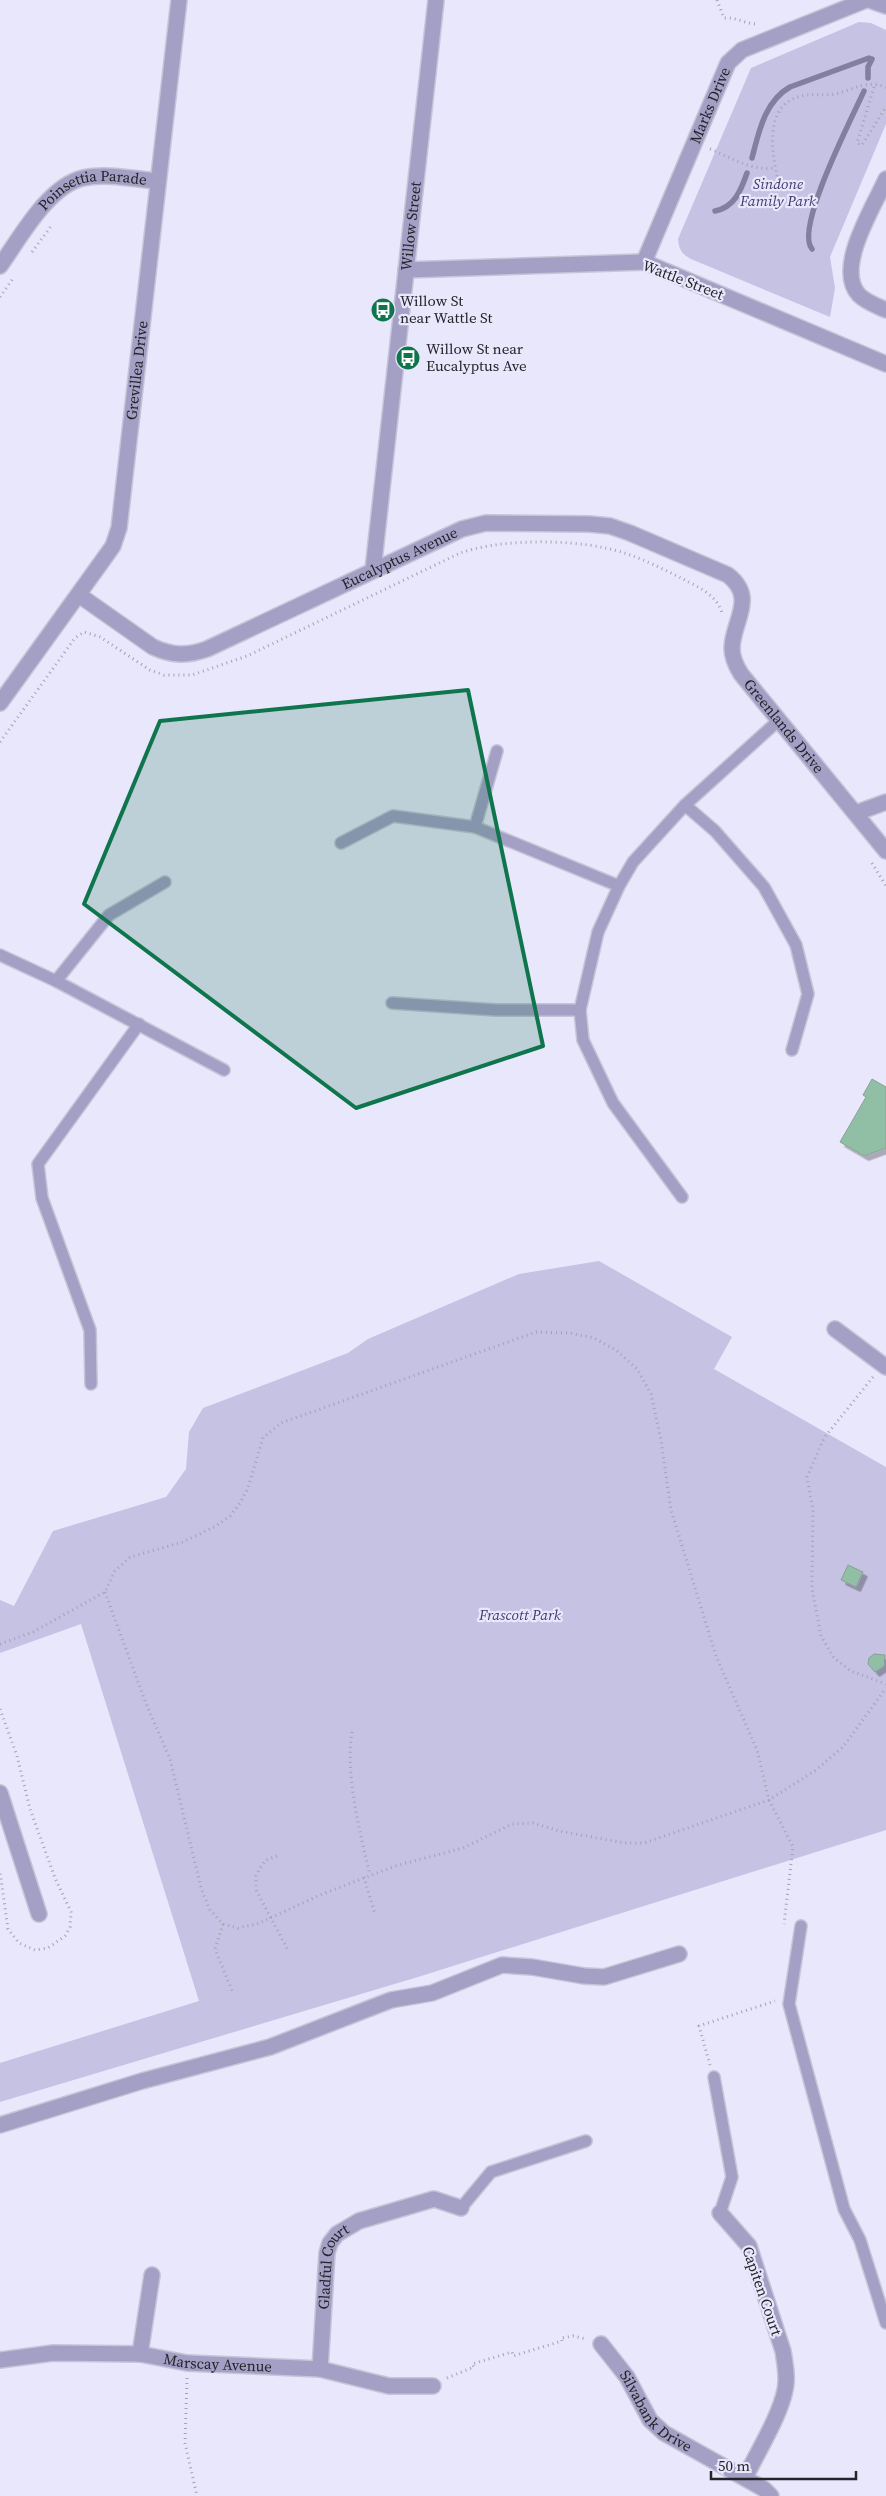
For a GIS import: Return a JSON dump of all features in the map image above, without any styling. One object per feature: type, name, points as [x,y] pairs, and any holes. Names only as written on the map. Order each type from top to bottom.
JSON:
[{"type":"street","name":"Grevillea Drive","points":[[0,703],[80,595],[113,546],[120,528],[157,181],[179,0]]},
{"type":"street","name":"Willow Street","points":[[374,570],[436,0]]},
{"type":"street","name":"Marks Drive","points":[[644,262],[728,63],[742,50],[868,0],[886,6]]},
{"type":"street","name":"Poinsettia Parade","points":[[0,266],[38,213],[54,194],[64,186],[76,180],[94,177],[157,181]]},
{"type":"street","points":[[886,179],[850,264],[852,282],[859,295],[886,310]]},
{"type":"street","name":"Wattle Street","points":[[406,270],[644,262],[886,364]]},
{"type":"street","name":"Eucalyptus Avenue","points":[[80,595],[154,647],[167,654],[181,656],[207,649],[462,529],[486,523],[610,526],[728,575],[739,584]]},
{"type":"street","name":"Greenlands Drive","points":[[739,584],[743,597],[732,648],[734,662],[741,674],[886,851]]},
{"type":"street","points":[[856,813],[886,802]]},
{"type":"street","points":[[835,1329],[884,1366]]},
{"type":"street","points":[[0,1793],[40,1914]]},
{"type":"street","points":[[0,2125],[142,2081],[270,2047],[390,2000],[432,1993],[502,1966],[532,1967],[584,1976],[604,1977],[679,1954]]},
{"type":"street","name":"Gladful Court","points":[[320,2369],[327,2253],[330,2243],[337,2234],[359,2222],[434,2199],[461,2208]]},
{"type":"street","name":"Capiten Court","points":[[720,2213],[749,2246],[783,2351],[785,2366],[785,2389],[780,2405],[745,2478]]},
{"type":"street","points":[[140,2354],[152,2275]]},
{"type":"street","name":"Silvabank Drive","points":[[601,2344],[627,2377],[650,2420],[664,2433],[764,2489],[772,2496]]},
{"type":"street","name":"Marscay Avenue","points":[[0,2360],[53,2353],[140,2354],[187,2363],[320,2369],[390,2386],[433,2386]]},
{"type":"lane","points":[[682,1197],[613,1103],[583,1040],[580,1010],[598,932],[619,886],[633,862],[685,805],[779,720]]},
{"type":"lane","points":[[475,827],[497,751]]},
{"type":"lane","points":[[685,805],[715,831],[764,887],[796,945],[808,994],[792,1050]]},
{"type":"lane","points":[[341,843],[393,816],[475,827],[619,886]]},
{"type":"lane","points":[[56,981],[109,915],[166,882]]},
{"type":"lane","points":[[0,956],[56,981],[224,1070]]},
{"type":"lane","points":[[392,1003],[496,1010],[580,1010]]},
{"type":"lane","points":[[91,1384],[90,1330],[42,1198],[38,1164],[139,1024]]},
{"type":"lane","points":[[801,1926],[789,2004],[844,2209],[860,2240],[886,2323]]},
{"type":"lane","name":"Capiten Court","points":[[714,2077],[732,2177],[720,2213]]},
{"type":"lane","points":[[461,2208],[491,2172],[586,2141]]},
{"type":"path","points":[[717,0],[724,18],[736,17],[747,24],[760,24],[767,40]]},
{"type":"path","points":[[778,186],[772,148],[774,126],[788,102],[802,95],[836,94],[859,85],[886,87]]},
{"type":"path","points":[[874,87],[857,143],[862,145],[886,107]]},
{"type":"path","points":[[695,142],[750,167],[762,170],[775,168]]},
{"type":"path","points":[[28,259],[55,221]]},
{"type":"path","points":[[0,297],[16,274]]},
{"type":"path","points":[[0,742],[75,638],[84,632],[100,637],[150,670],[171,676],[192,675],[247,656],[458,554],[493,544],[586,544],[631,556],[701,589],[720,606],[720,622]]},
{"type":"path","points":[[871,861],[886,886]]},
{"type":"path","points":[[0,1644],[33,1632],[104,1592],[115,1571],[130,1557],[199,1536],[230,1516],[248,1488],[263,1438],[281,1423],[536,1332],[569,1333],[594,1338],[616,1350],[637,1369],[651,1394],[661,1440],[671,1510],[716,1656],[757,1750],[769,1800],[793,1852],[784,1933]]},
{"type":"path","points":[[104,1592],[145,1701],[170,1759],[202,1888],[210,1910],[223,1924],[238,1928],[271,1917],[364,1877],[395,1866],[463,1848],[512,1824],[533,1822],[559,1831],[625,1843],[644,1843],[769,1800],[816,1770],[843,1747],[886,1686],[851,1671],[834,1658],[821,1636],[812,1589],[814,1528],[807,1477],[824,1438],[884,1366]]},
{"type":"path","points":[[352,1732],[350,1753],[354,1794],[370,1875]]},
{"type":"path","points":[[277,1856],[266,1860],[256,1876],[256,1890],[289,1952]]},
{"type":"path","points":[[364,1877],[375,1914]]},
{"type":"path","points":[[223,1924],[214,1949],[233,1993]]},
{"type":"path","points":[[714,2077],[699,2026],[777,2000]]},
{"type":"path","points":[[433,2386],[474,2368],[472,2364],[512,2352],[513,2356],[562,2341],[561,2338],[579,2337],[601,2344]]},
{"type":"path","points":[[187,2363],[185,2443],[196,2496]]},
{"type":"highlighted area","points":[[468,690],[543,1046],[356,1108],[84,904],[160,721]]},
{"type":"green space","name":"Sindone Family Park","points":[[859,22],[871,23],[886,30],[886,124],[830,257],[835,288],[830,317],[691,259],[682,251],[678,239],[751,68]]},
{"type":"green space","name":"Frascott Park","points":[[599,1261],[732,1337],[714,1369],[886,1467],[886,1830],[418,1977],[0,2102],[0,2063],[199,2001],[81,1624],[0,1653],[0,1600],[14,1606],[53,1531],[166,1497],[186,1469],[189,1432],[203,1408],[348,1353],[368,1339],[519,1274]]},
{"type":"building","points":[[872,1079],[886,1087],[886,1148],[864,1156],[840,1142],[866,1097],[863,1095]]},
{"type":"building","points":[[848,1565],[863,1572],[856,1587],[841,1580]]},
{"type":"building","points":[[874,1654],[885,1655],[884,1666],[875,1672],[868,1664],[869,1658]]},
{"type":"waterway","points":[[752,158],[764,118],[774,100],[781,93],[790,87],[869,58]]},
{"type":"waterway","points":[[868,78],[868,67],[872,59]]},
{"type":"waterway","points":[[812,249],[809,237],[811,219],[818,197],[827,172],[864,91]]},
{"type":"waterway","points":[[715,211],[728,206],[732,202],[740,191],[747,173]]},
{"type":"place","name":"Willow St near Wattle St","points":[[383,310]]},
{"type":"place","name":"Willow St near Eucalyptus Ave","points":[[408,358]]}]
